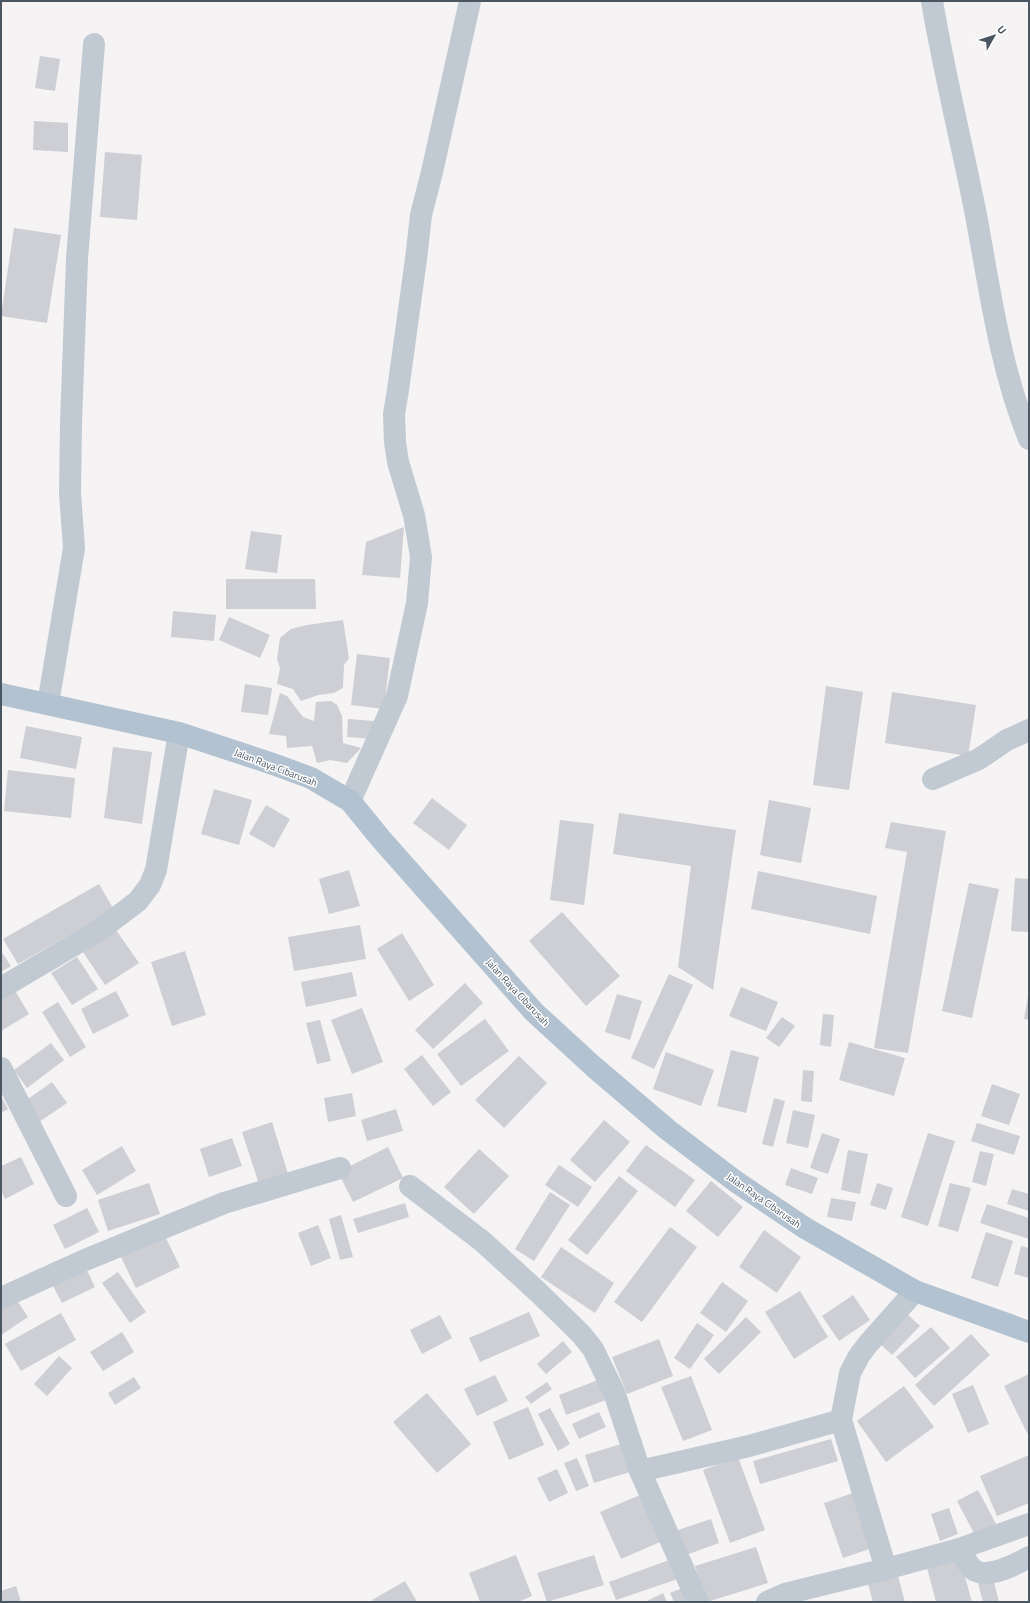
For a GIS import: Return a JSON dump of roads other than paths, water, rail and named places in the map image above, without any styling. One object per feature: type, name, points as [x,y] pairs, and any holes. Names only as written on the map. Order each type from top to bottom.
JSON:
[{"type":"main road","name":"Jalan Raya Cibarusah","points":[[1,694],[179,733],[312,778],[350,801],[381,839],[534,1012],[594,1067],[668,1130],[735,1181],[805,1228],[915,1291],[1029,1332]]},
{"type":"street","points":[[350,801],[397,696],[417,603],[421,557],[414,514],[398,462],[395,442],[394,414],[421,215],[470,1]]},
{"type":"street","points":[[932,1],[940,49],[976,214],[991,302],[1007,377],[1029,439]]},
{"type":"street","points":[[48,704],[74,548],[70,493],[70,423],[77,260],[94,44]]},
{"type":"street","points":[[933,779],[979,759],[1007,740],[1029,730]]},
{"type":"street","points":[[1,988],[100,928],[138,900],[150,885],[156,870],[179,733]]},
{"type":"street","points":[[1,1068],[66,1196]]},
{"type":"street","points":[[1,1298],[106,1251],[224,1203],[340,1168]]},
{"type":"street","points":[[410,1186],[482,1242],[510,1266],[544,1297],[593,1348],[614,1392],[640,1471],[698,1602]]},
{"type":"street","points":[[886,1569],[841,1420],[850,1373],[859,1356],[915,1291]]},
{"type":"street","points":[[640,1471],[749,1446],[841,1420]]},
{"type":"street","points":[[780,1599],[959,1549],[1029,1524]]},
{"type":"street","points":[[959,1549],[975,1571],[982,1573],[1010,1568],[1029,1557]]}]
